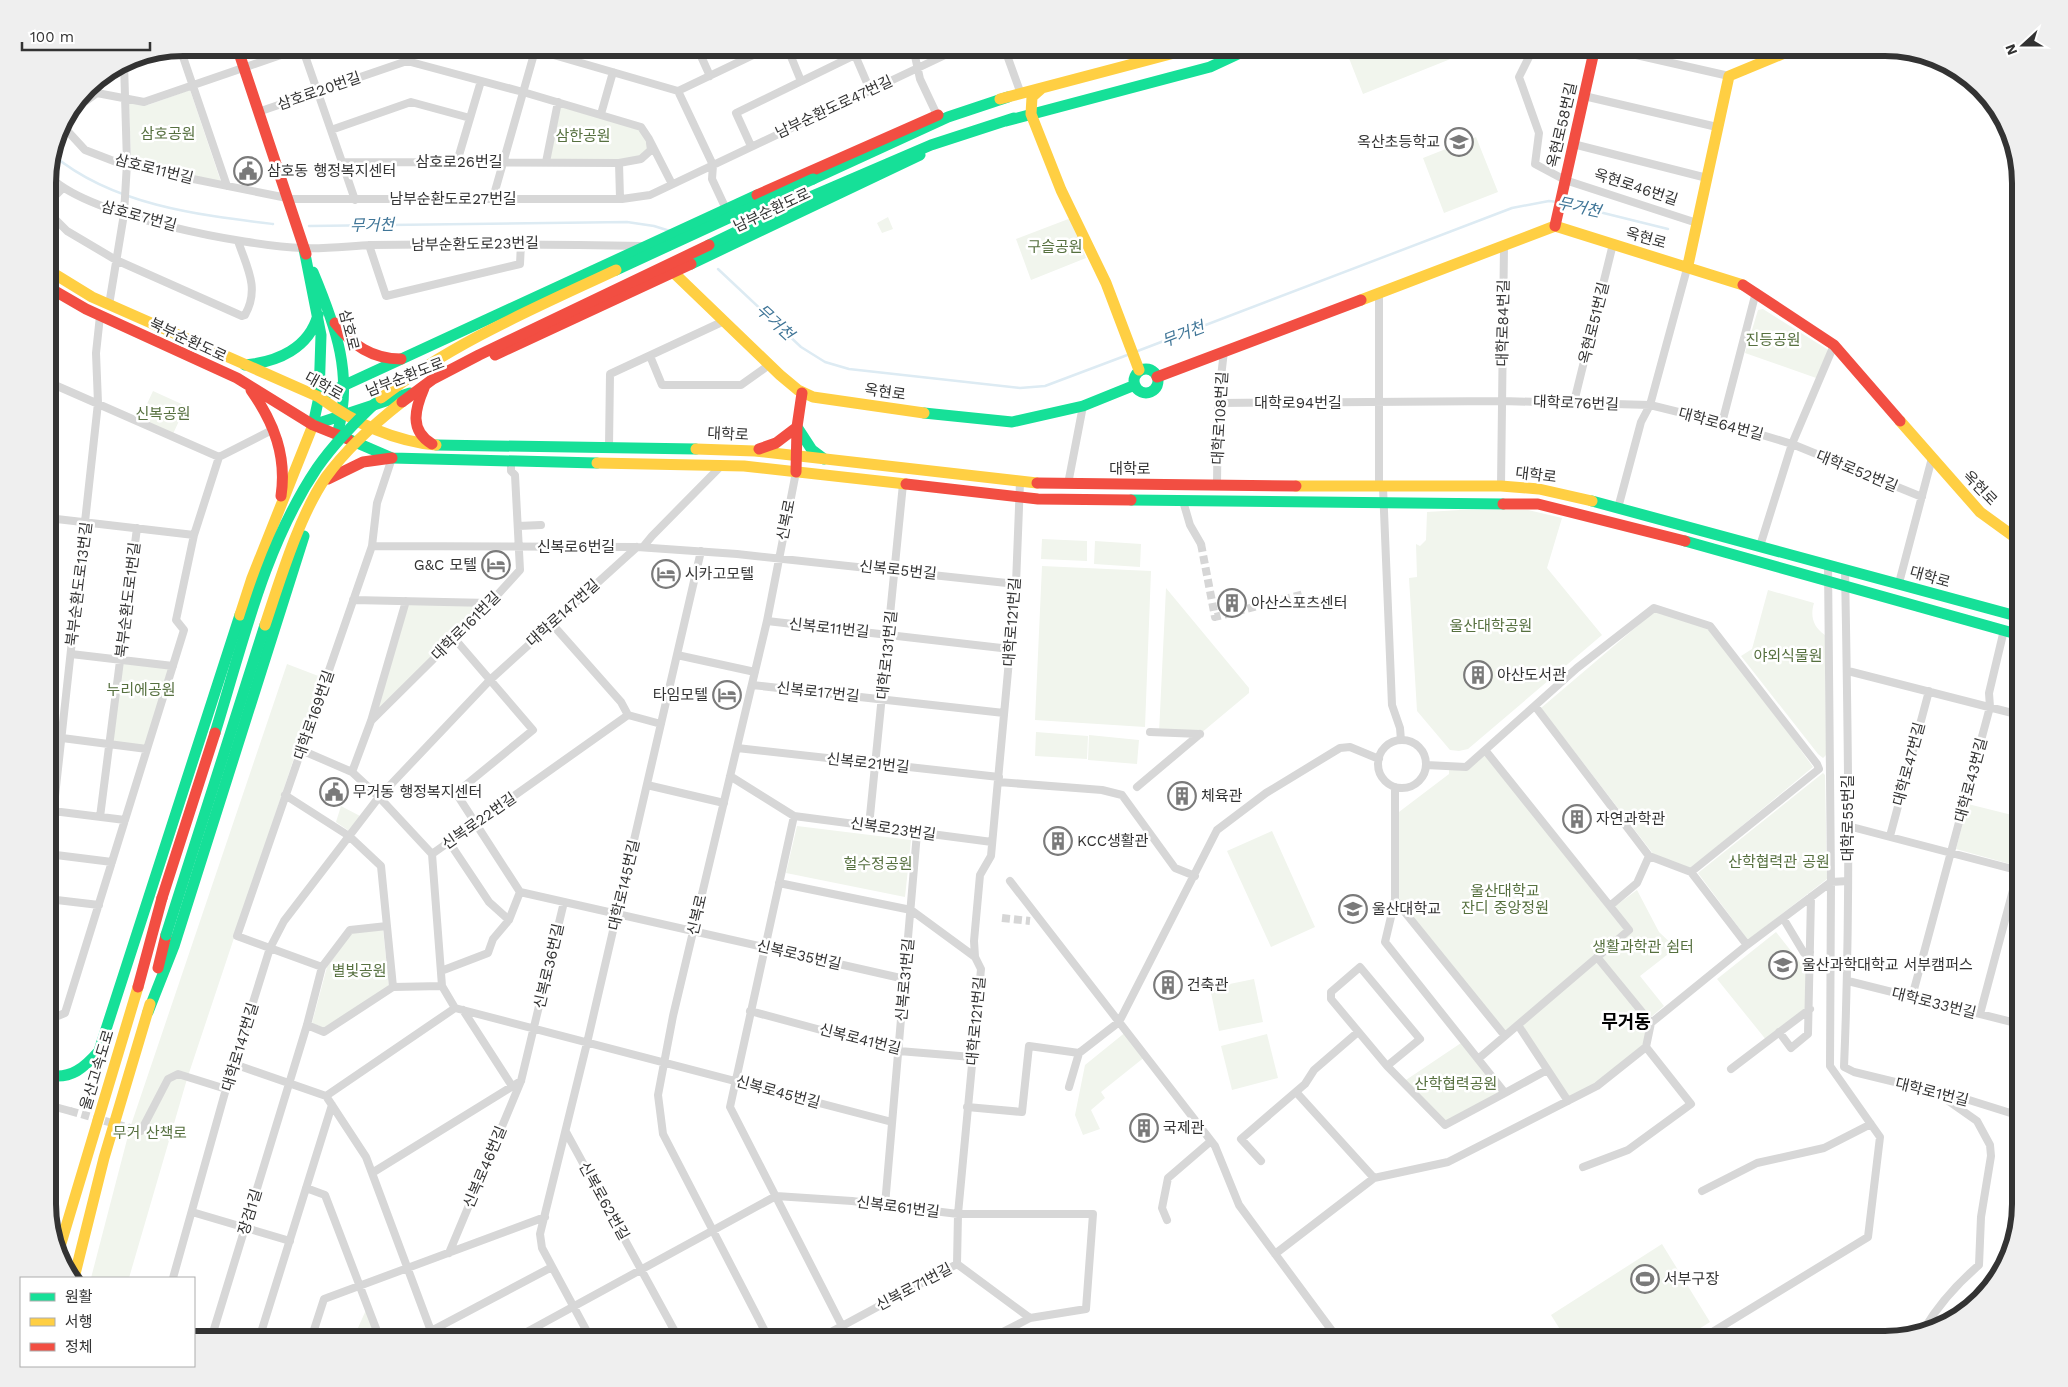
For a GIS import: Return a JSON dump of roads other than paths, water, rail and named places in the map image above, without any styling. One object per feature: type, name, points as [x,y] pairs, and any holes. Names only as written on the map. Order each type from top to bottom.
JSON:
[{"type":"main road","points":[[240,56],[288,200]]},
{"type":"main road","name":"남부순환도로","points":[[319,398],[726,209],[937,116],[1167,56]]},
{"type":"main road","name":"남부순환도로","points":[[313,425],[345,416],[424,388],[674,273],[937,147],[1014,118],[1210,67],[1235,56]]},
{"type":"main road","name":"옥현로58번길","points":[[1555,226],[1592,56]]},
{"type":"main road","points":[[1688,265],[1728,76],[1779,56]]},
{"type":"main road","points":[[1043,88],[1032,97],[1030,114],[1061,190],[1106,283],[1138,367],[1134,378],[1135,385],[1140,391],[1152,391],[1157,385],[1157,377],[1149,369],[1138,367]]},
{"type":"main road","name":"울산고속도로","points":[[62,1240],[132,1008],[162,898],[272,554],[287,519],[305,486],[326,455],[356,421],[411,376],[485,333],[547,302],[932,123],[1008,97]]},
{"type":"main road","points":[[76,1271],[104,1158],[148,1012],[166,935],[276,592],[305,518],[322,486],[351,449],[367,430],[433,379],[487,351],[796,203],[944,138],[1014,118]]},
{"type":"main road","name":"삼호로","points":[[148,1012],[177,937],[301,546],[328,479],[337,435],[345,416],[346,386],[332,319],[304,248],[288,200]]},
{"type":"main road","points":[[1157,377],[1555,226]]},
{"type":"main road","name":"옥현로","points":[[1555,226],[1688,265],[1735,281],[1756,292],[1834,345],[1980,512],[2012,535]]},
{"type":"main road","name":"삼호로","points":[[278,511],[313,425],[319,398],[321,335],[304,248]]},
{"type":"main road","name":"옥현로","points":[[674,273],[722,322],[802,393],[828,400],[996,422],[1030,420],[1083,406],[1135,385]]},
{"type":"main road","name":"북부순환도로","points":[[57,276],[109,305],[242,365]]},
{"type":"main road","name":"북부순환도로","points":[[57,292],[100,316],[246,384],[313,425]]},
{"type":"main road","points":[[242,365],[267,362],[295,348],[309,336],[317,322],[318,315]]},
{"type":"main road","points":[[332,319],[354,346],[389,359],[407,358]]},
{"type":"main road","name":"대학로","points":[[242,365],[319,398],[345,416],[407,440],[434,445],[609,446],[755,450],[1020,482],[1068,484],[1381,487],[1501,486],[1539,489],[1618,508],[2012,615]]},
{"type":"main road","points":[[57,1076],[86,1067],[99,1051],[252,578],[278,511],[284,468],[274,429],[265,408],[246,384]]},
{"type":"main road","points":[[424,388],[415,406],[415,421],[423,438],[434,445]]},
{"type":"main road","points":[[796,472],[797,427],[802,393]]},
{"type":"main road","name":"대학로","points":[[313,425],[392,458],[722,465],[1019,498],[1538,504],[1566,509],[2012,632]]},
{"type":"main road","points":[[755,450],[776,443],[797,427]]},
{"type":"main road","points":[[797,427],[812,450],[824,459]]},
{"type":"main road","points":[[328,479],[363,462],[392,458]]},
{"type":"main road","points":[[1312,502],[1330,501],[1334,499],[1336,494],[1333,489],[1313,486]]},
{"type":"main road","points":[[1449,486],[1433,490],[1426,495],[1433,500],[1449,503]]},
{"type":"main road","points":[[132,1008],[144,929],[155,880]]},
{"type":"street","points":[[183,56],[228,186]]},
{"type":"street","points":[[90,98],[97,93],[144,102],[279,56]]},
{"type":"street","points":[[306,56],[355,200]]},
{"type":"street","points":[[407,56],[407,61],[523,92],[641,127],[672,184]]},
{"type":"street","points":[[493,198],[534,56]]},
{"type":"street","points":[[559,56],[678,91],[753,56]]},
{"type":"street","points":[[701,56],[710,76]]},
{"type":"street","points":[[790,56],[801,81]]},
{"type":"street","points":[[751,146],[736,113],[853,56]]},
{"type":"street","points":[[855,56],[870,90]]},
{"type":"street","points":[[915,56],[917,68],[937,116]]},
{"type":"street","name":"남부순환도로47번길","points":[[672,184],[944,56]]},
{"type":"street","points":[[1007,56],[1021,94]]},
{"type":"street","name":"옥현로46번길","points":[[1530,56],[1519,77],[1539,132],[1535,164],[1565,180],[1697,223]]},
{"type":"street","points":[[1637,56],[1728,76]]},
{"type":"street","name":"삼호로20번길","points":[[258,112],[407,61]]},
{"type":"street","points":[[109,305],[124,214],[127,163],[124,71]]},
{"type":"street","points":[[601,114],[613,72]]},
{"type":"street","points":[[457,162],[481,81]]},
{"type":"street","points":[[678,91],[713,165],[712,179],[726,209]]},
{"type":"street","points":[[1584,96],[1718,127]]},
{"type":"street","points":[[331,130],[411,102],[470,118]]},
{"type":"street","points":[[546,162],[558,102]]},
{"type":"street","name":"삼호로11번길","points":[[68,131],[85,150],[124,164],[288,200]]},
{"type":"street","name":"삼호로26번길","points":[[342,162],[618,162],[641,159],[651,150],[649,139]]},
{"type":"street","name":"옥현로46번길","points":[[1573,144],[1706,178]]},
{"type":"street","points":[[618,162],[620,198]]},
{"type":"street","name":"삼호로7번길","points":[[57,183],[63,188],[124,214],[238,241],[304,248]]},
{"type":"street","name":"남부순환도로27번길","points":[[288,200],[620,198],[650,195],[672,184]]},
{"type":"street","points":[[57,194],[63,188]]},
{"type":"street","points":[[57,221],[67,231],[116,260],[242,316],[246,315],[252,302],[253,288],[238,241]]},
{"type":"street","points":[[369,245],[386,296],[520,264],[521,243]]},
{"type":"street","name":"남부순환도로23번길","points":[[304,248],[369,245],[521,243],[647,246]]},
{"type":"street","name":"옥현로51번길","points":[[1574,402],[1613,244]]},
{"type":"street","name":"대학로84번길","points":[[1501,486],[1504,245]]},
{"type":"street","points":[[1618,508],[1641,422],[1650,405],[1688,265]]},
{"type":"street","points":[[1379,292],[1381,487],[1384,503],[1392,705],[1400,728],[1401,740]]},
{"type":"street","points":[[1722,423],[1756,292]]},
{"type":"street","name":"북부순환도로13번길","points":[[57,779],[87,522],[98,403],[96,354],[100,316]]},
{"type":"street","points":[[609,446],[610,374],[722,322]]},
{"type":"street","points":[[1760,546],[1792,444],[1834,345]]},
{"type":"street","name":"대학로108번길","points":[[1217,484],[1218,403],[1224,351]]},
{"type":"street","points":[[650,356],[662,385],[741,385],[769,365]]},
{"type":"street","points":[[57,386],[219,457]]},
{"type":"street","points":[[1379,402],[1502,401]]},
{"type":"street","name":"대학로76번길","points":[[1502,401],[1650,405]]},
{"type":"street","name":"대학로94번길","points":[[1218,403],[1379,402]]},
{"type":"street","name":"대학로64번길","points":[[1650,405],[1722,423],[1792,444]]},
{"type":"street","points":[[1068,484],[1083,406]]},
{"type":"street","points":[[57,1016],[66,1013],[184,630],[176,620],[194,536],[219,457],[274,429]]},
{"type":"street","name":"대학로52번길","points":[[1792,444],[1922,497]]},
{"type":"street","name":"대학로169번길","points":[[270,948],[237,936],[372,546],[377,503],[392,458]]},
{"type":"street","points":[[1899,583],[1932,458]]},
{"type":"street","name":"대학로161번길","points":[[352,772],[371,721],[490,603],[520,570],[515,475],[511,471],[511,460]]},
{"type":"street","name":"대학로147번길","points":[[173,1277],[226,1090],[270,948],[284,921],[379,797],[490,680],[652,536],[722,465]]},
{"type":"street","name":"신복로","points":[[764,1331],[663,1134],[658,1095],[693,931],[767,621],[796,472]]},
{"type":"street","name":"대학로121번길","points":[[957,1264],[958,1214],[981,969],[975,958],[974,941],[980,875],[991,856],[1016,584],[1020,482]]},
{"type":"street","name":"대학로131번길","points":[[869,826],[903,484]]},
{"type":"street","points":[[1183,501],[1190,525],[1201,544]]},
{"type":"street","points":[[57,519],[137,528]]},
{"type":"street","points":[[518,526],[541,525]]},
{"type":"street","name":"북부순환도로1번길","points":[[100,817],[137,528],[194,536]]},
{"type":"street","name":"신복로6번길","points":[[372,546],[640,547],[779,558]]},
{"type":"street","name":"대학로145번길","points":[[586,1331],[542,1248],[540,1234],[588,1043],[701,551]]},
{"type":"street","name":"신복로5번길","points":[[779,558],[1016,584]]},
{"type":"street","points":[[1714,1331],[1868,1238],[1880,1137],[1830,1066],[1831,882],[1828,564]]},
{"type":"street","name":"대학로55번길","points":[[1844,1067],[1848,981],[1848,670],[1845,569]]},
{"type":"street","points":[[353,600],[490,603]]},
{"type":"street","points":[[371,721],[406,601]]},
{"type":"street","points":[[1426,765],[1466,767],[1577,668],[1654,608],[1710,626],[1819,769]]},
{"type":"street","name":"신복로11번길","points":[[767,621],[1010,649]]},
{"type":"street","points":[[552,624],[621,702],[628,715],[661,724]]},
{"type":"street","name":"대학로43번길","points":[[1912,997],[1990,707],[1989,693],[2004,630]]},
{"type":"street","points":[[441,971],[488,953],[493,939],[509,920],[520,892],[456,793],[533,730],[454,638]]},
{"type":"street","points":[[71,654],[173,666]]},
{"type":"street","points":[[677,655],[755,672]]},
{"type":"street","points":[[1848,670],[2012,713]]},
{"type":"street","name":"신복로17번길","points":[[752,685],[1004,713]]},
{"type":"street","name":"대학로47번길","points":[[1890,836],[1928,691]]},
{"type":"street","points":[[1535,706],[1649,856],[1691,872],[1747,945]]},
{"type":"street","name":"신복로22번길","points":[[459,1009],[442,986],[432,854],[628,715]]},
{"type":"street","points":[[1136,787],[1200,734],[1150,732]]},
{"type":"street","points":[[62,738],[147,749]]},
{"type":"street","points":[[1401,740],[1412,742],[1419,746],[1424,753],[1426,765],[1423,778],[1410,788],[1395,787],[1382,777],[1379,770],[1379,759],[1384,748],[1401,740]]},
{"type":"street","points":[[1069,1087],[1079,1053],[1119,1022],[1217,830],[1266,793],[1340,748],[1350,747],[1379,759]]},
{"type":"street","name":"신복로21번길","points":[[737,748],[875,763],[998,780],[1102,790],[1122,796],[1175,868],[1195,876]]},
{"type":"street","points":[[301,750],[352,772],[379,797],[432,854]]},
{"type":"street","points":[[1478,1059],[1629,930],[1486,750]]},
{"type":"street","points":[[1691,872],[1829,761]]},
{"type":"street","name":"신복로23번길","points":[[730,776],[794,816],[992,842]]},
{"type":"street","points":[[647,784],[724,803]]},
{"type":"street","points":[[1395,787],[1395,900],[1385,942],[1505,1093]]},
{"type":"street","points":[[285,795],[349,836],[381,866],[393,988]]},
{"type":"street","points":[[57,812],[125,820]]},
{"type":"street","points":[[794,816],[730,1107],[842,1326]]},
{"type":"street","points":[[1848,826],[2012,866]]},
{"type":"street","points":[[911,910],[917,833]]},
{"type":"street","points":[[449,842],[489,902],[509,920]]},
{"type":"street","points":[[1611,905],[1638,883],[1649,856]]},
{"type":"street","points":[[57,857],[112,862]]},
{"type":"street","points":[[1010,881],[1211,1141],[1239,1205],[1331,1331]]},
{"type":"street","points":[[1275,1254],[1374,1178],[1448,1162],[1597,1086],[1646,1047],[1651,1023],[1747,945],[1831,882],[1848,881]]},
{"type":"street","name":"신복로31번길","points":[[779,883],[911,910],[975,958]]},
{"type":"street","name":"신복로36번길","points":[[520,892],[693,931]]},
{"type":"street","points":[[1980,1014],[2012,897]]},
{"type":"street","points":[[1779,1032],[1791,1048],[1808,1034],[1811,898]]},
{"type":"street","points":[[57,899],[99,905]]},
{"type":"street","points":[[1395,900],[1505,1036]]},
{"type":"street","name":"신복로36번길","points":[[535,1029],[564,902]]},
{"type":"street","name":"신복로31번길","points":[[885,1206],[911,910]]},
{"type":"street","points":[[1783,918],[1804,953],[1810,952]]},
{"type":"street","points":[[1030,922],[1042,923]]},
{"type":"street","points":[[289,1084],[322,967],[350,930],[386,926]]},
{"type":"street","name":"신복로35번길","points":[[693,931],[905,979]]},
{"type":"street","points":[[270,948],[322,967]]},
{"type":"street","points":[[1597,957],[1651,1023]]},
{"type":"street","points":[[1387,1066],[1420,1038],[1360,967],[1331,992],[1331,999],[1387,1066],[1445,1125],[1547,1070]]},
{"type":"street","name":"대학로33번길","points":[[1848,981],[2012,1022]]},
{"type":"street","points":[[307,1025],[324,1032],[393,988],[442,986]]},
{"type":"street","points":[[459,1009],[512,1086]]},
{"type":"street","points":[[326,1096],[459,1009],[664,1063]]},
{"type":"street","points":[[1730,1068],[1810,1009]]},
{"type":"street","name":"신복로41번길","points":[[750,1011],[899,1050],[972,1057]]},
{"type":"street","points":[[1518,1025],[1568,1101]]},
{"type":"street","name":"신복로46번길","points":[[449,1253],[520,1081],[535,1029]]},
{"type":"street","points":[[1261,1161],[1241,1139],[1305,1084],[1314,1070],[1358,1032]]},
{"type":"street","points":[[968,1107],[1022,1112],[1029,1046],[1079,1053]]},
{"type":"street","points":[[1583,1167],[1628,1150],[1691,1104],[1646,1047]]},
{"type":"street","name":"신복로45번길","points":[[664,1063],[892,1122]]},
{"type":"street","points":[[234,1064],[326,1096],[366,1157],[431,1331],[552,1267]]},
{"type":"street","name":"대학로1번길","points":[[1844,1067],[1854,1072],[1937,1092],[2012,1114]]},
{"type":"street","points":[[130,1128],[141,1131],[168,1079],[178,1074],[226,1090]]},
{"type":"street","name":"신복로46번길","points":[[372,1173],[520,1081]]},
{"type":"street","name":"장검1길","points":[[214,1331],[289,1084]]},
{"type":"street","points":[[1296,1092],[1374,1178]]},
{"type":"street","points":[[1928,1323],[1935,1310],[1957,1284],[1979,1265],[1981,1217],[1991,1156],[1990,1145],[1977,1121],[1937,1092]]},
{"type":"street","points":[[262,1331],[332,1105]]},
{"type":"street","points":[[57,1107],[70,1111]]},
{"type":"street","points":[[1702,1190],[1757,1163],[1824,1148],[1871,1124]]},
{"type":"street","name":"신복로62번길","points":[[566,1132],[674,1331]]},
{"type":"street","points":[[1168,1220],[1162,1208],[1168,1178],[1211,1141]]},
{"type":"street","points":[[306,1188],[325,1195],[376,1331]]},
{"type":"street","points":[[530,1331],[776,1196]]},
{"type":"street","name":"신복로61번길","points":[[776,1196],[958,1214],[1093,1214],[1086,1309],[1030,1318]]},
{"type":"street","points":[[192,1212],[290,1241]]},
{"type":"street","points":[[314,1331],[324,1299],[545,1217]]},
{"type":"street","points":[[957,1264],[1030,1318],[1006,1331]]},
{"type":"street","name":"신복로71번길","points":[[833,1331],[957,1264]]},
{"type":"waterway","name":"무거천","points":[[59,159],[102,186],[157,205],[273,224]]},
{"type":"waterway","name":"무거천","points":[[1135,352],[1512,208],[1549,201],[1558,202]]},
{"type":"waterway","name":"무거천","points":[[1563,203],[1668,229]]},
{"type":"waterway","name":"무거천","points":[[309,226],[627,222],[654,226],[670,231]]},
{"type":"waterway","name":"무거천","points":[[718,269],[801,347],[825,362],[849,369],[1020,388],[1045,386],[1130,354]]},
{"type":"tunnel","points":[[1201,544],[1215,617],[1304,594]]},
{"type":"tunnel","points":[[1002,918],[1030,921]]},
{"type":"tunnel","points":[[70,1111],[130,1128]]},
{"type":"place","name":"옥산초등학교","points":[[1459,142]]},
{"type":"place","name":"삼호동 행정복지센터","points":[[248,171]]},
{"type":"place","name":"G&C 모텔","points":[[496,565]]},
{"type":"place","name":"시카고모텔","points":[[666,574]]},
{"type":"place","name":"아산스포츠센터","points":[[1232,603]]},
{"type":"place","name":"아산도서관","points":[[1478,675]]},
{"type":"place","name":"타임모텔","points":[[727,695]]},
{"type":"place","name":"무거동 행정복지센터","points":[[334,792]]},
{"type":"place","name":"체육관","points":[[1182,796]]},
{"type":"place","name":"자연과학관","points":[[1577,819]]},
{"type":"place","name":"KCC생활관","points":[[1058,841]]},
{"type":"place","name":"울산대학교","points":[[1353,909]]},
{"type":"place","name":"울산과학대학교 서부캠퍼스","points":[[1783,965]]},
{"type":"place","name":"건축관","points":[[1168,985]]},
{"type":"place","name":"국제관","points":[[1144,1128]]},
{"type":"place","name":"서부구장","points":[[1645,1279]]},
{"type":"district","name":"무거동","points":[[1626,1021]]},
{"type":"park label","name":"삼호공원","points":[[168,134]]},
{"type":"park label","name":"삼한공원","points":[[583,136]]},
{"type":"park label","name":"구슬공원","points":[[1055,247]]},
{"type":"park label","name":"진등공원","points":[[1773,340]]},
{"type":"park label","name":"신복공원","points":[[163,414]]},
{"type":"park label","name":"울산대학공원","points":[[1491,626]]},
{"type":"park label","name":"야외식물원","points":[[1788,656]]},
{"type":"park label","name":"누리에공원","points":[[141,690]]},
{"type":"park label","name":"산학협력관 공원","points":[[1779,862]]},
{"type":"park label","name":"헐수정공원","points":[[878,864]]},
{"type":"park label","name":"울산대학교 잔디 중앙정원","points":[[1505,900]]},
{"type":"park label","name":"생활과학관 쉼터","points":[[1643,947]]},
{"type":"park label","name":"별빛공원","points":[[359,971]]},
{"type":"park label","name":"산학협력공원","points":[[1456,1084]]},
{"type":"park label","name":"무거 산책로","points":[[150,1133]]}]
